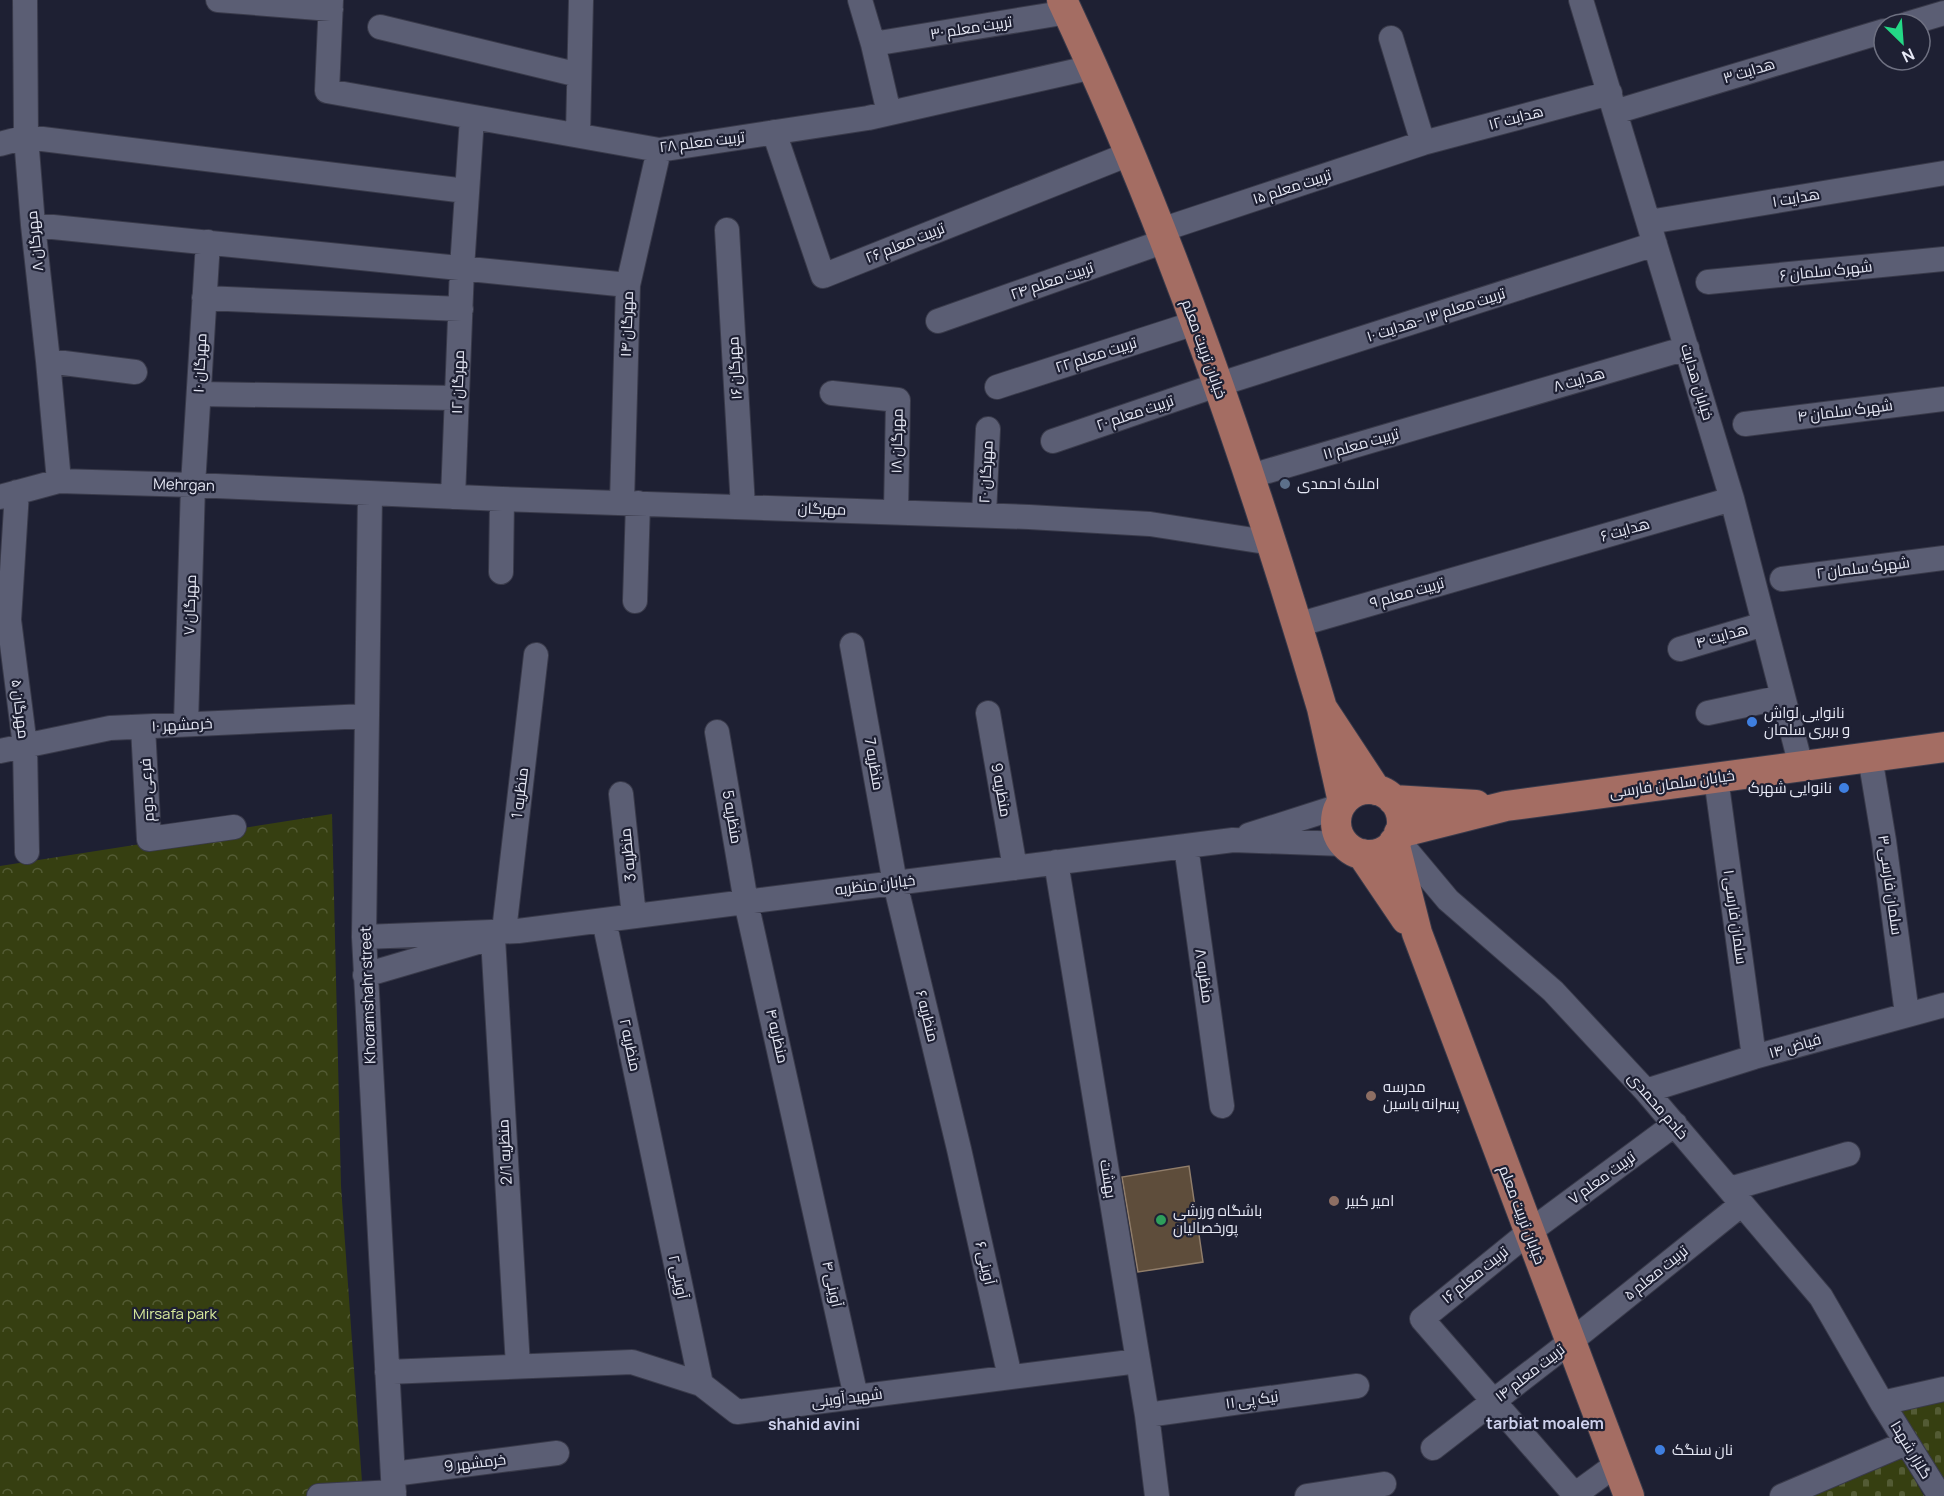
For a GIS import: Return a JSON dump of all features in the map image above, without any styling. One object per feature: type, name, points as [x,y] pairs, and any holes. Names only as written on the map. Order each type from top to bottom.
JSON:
[{"type":"main road","name":"خیابان تربیت معلم","points":[[1065,6],[1093,67],[1163,236],[1195,323],[1251,476],[1322,708]]},
{"type":"main road","points":[[1322,708],[1384,795],[1399,809],[1401,819],[1397,838],[1416,933]]},
{"type":"main road","points":[[1322,708],[1342,804]]},
{"type":"main road","name":"خیابان سلمان فارسی","points":[[1506,806],[1944,747]]},
{"type":"main road","points":[[1416,933],[1353,849],[1339,836],[1336,825],[1342,804],[1356,792],[1365,790],[1384,795],[1506,806]]},
{"type":"main road","points":[[1353,849],[1372,855],[1382,852],[1397,838],[1506,806]]},
{"type":"main road","name":"خیابان تربیت معلم","points":[[1416,933],[1629,1496]]},
{"type":"street","name":"مهرگان ۸","points":[[25,0],[26,137],[59,481]]},
{"type":"street","points":[[218,0],[331,4]]},
{"type":"street","points":[[578,135],[581,0]]},
{"type":"street","points":[[860,0],[889,113]]},
{"type":"street","name":"خیابان هدایت","points":[[1581,0],[1732,499],[1801,766]]},
{"type":"street","name":"تربیت معلم ۲۸","points":[[331,4],[327,91],[659,150],[868,118],[1093,67]]},
{"type":"street","name":"تربیت معلم ۳۰","points":[[873,44],[1065,6]]},
{"type":"street","points":[[380,27],[579,75]]},
{"type":"street","name":"هدایت ۳","points":[[1612,103],[1872,34]]},
{"type":"street","points":[[1391,38],[1423,143]]},
{"type":"street","name":"هدایت ۱۲","points":[[1423,143],[1612,103]]},
{"type":"street","name":"مهرگان ۱۲","points":[[453,496],[462,268],[472,118]]},
{"type":"street","name":"تربیت معلم ۲۶","points":[[774,132],[823,276],[1129,154]]},
{"type":"street","points":[[0,144],[26,137],[466,191]]},
{"type":"street","name":"تربیت معلم ۱۵","points":[[1163,236],[1423,143]]},
{"type":"street","name":"مهرگان ۱۴","points":[[635,601],[630,503],[628,285],[659,150]]},
{"type":"street","name":"هدایت ۱","points":[[1652,233],[1944,173]]},
{"type":"street","points":[[33,225],[628,285]]},
{"type":"street","name":"مهرگان ۱۶","points":[[727,230],[743,507]]},
{"type":"street","name":"تربیت معلم ۱۳ -هدایت ۱۰","points":[[1217,385],[1652,233]]},
{"type":"street","name":"تربیت معلم ۲۴","points":[[938,321],[1163,236]]},
{"type":"street","name":"مهرگان ۱۰","points":[[193,485],[208,242]]},
{"type":"street","name":"شهرک سلمان ۶","points":[[1708,282],[1944,259]]},
{"type":"street","points":[[204,298],[461,309]]},
{"type":"street","name":"تربیت معلم ۲۲","points":[[997,387],[1195,323]]},
{"type":"street","name":"هدایت ۸","points":[[1472,411],[1687,348]]},
{"type":"street","points":[[48,361],[135,372]]},
{"type":"street","name":"تربیت معلم ۲۰","points":[[1053,441],[1217,385]]},
{"type":"street","name":"مهرگان ۱۸","points":[[832,393],[897,400],[896,512]]},
{"type":"street","points":[[199,394],[457,398]]},
{"type":"street","name":"شهرک سلمان ۴","points":[[1745,423],[1944,399]]},
{"type":"street","name":"تربیت معلم ۱۱","points":[[1251,476],[1472,411]]},
{"type":"street","name":"مهرگان ۲۰","points":[[984,515],[988,429]]},
{"type":"street","name":"Mehrgan","points":[[8,495],[59,481],[370,494]]},
{"type":"street","name":"مهرگان ۷","points":[[186,724],[193,485]]},
{"type":"street","name":"مهرگان","points":[[370,494],[984,515],[1150,524],[1272,543]]},
{"type":"street","name":"Khoramshahr street","points":[[370,494],[364,937],[393,1487]]},
{"type":"street","name":"مهرگان ۵","points":[[8,495],[9,620],[25,746],[27,852]]},
{"type":"street","points":[[501,572],[502,499]]},
{"type":"street","name":"هدایت ۶","points":[[1517,561],[1732,499]]},
{"type":"street","name":"شهرک سلمان ۲","points":[[1782,579],[1944,558]]},
{"type":"street","name":"تربیت معلم ۹","points":[[1298,625],[1517,561]]},
{"type":"street","name":"هدایت ۴","points":[[1680,649],[1764,624]]},
{"type":"street","name":"منظریه 7","points":[[852,645],[895,883]]},
{"type":"street","name":"منظریه 1","points":[[505,933],[536,655]]},
{"type":"street","points":[[1708,713],[1783,697]]},
{"type":"street","name":"منظریه 9","points":[[988,713],[1015,868]]},
{"type":"street","name":"خرمشهر ۱۰","points":[[0,751],[110,728],[366,716]]},
{"type":"street","name":"فرعی دوم","points":[[143,726],[149,839],[234,827]]},
{"type":"street","name":"منظریه 5","points":[[717,732],[746,902]]},
{"type":"street","name":"سلمان فارسی ۳","points":[[1870,757],[1884,841],[1907,1014]]},
{"type":"street","name":"سلمان فارسی ۱","points":[[1716,778],[1754,1057]]},
{"type":"street","name":"منظریه 3","points":[[621,794],[634,916]]},
{"type":"street","points":[[1233,840],[1342,804]]},
{"type":"street","name":"خادم محمدی","points":[[1397,838],[1448,900],[1553,991],[1646,1091],[1821,1297],[1882,1403]]},
{"type":"street","points":[[1233,840],[1353,849]]},
{"type":"street","name":"خیابان منظریه","points":[[505,933],[1233,840]]},
{"type":"street","name":"منظریه ۸","points":[[1186,846],[1222,1106]]},
{"type":"street","name":"بهشت","points":[[1056,862],[1147,1415],[1157,1496]]},
{"type":"street","name":"منظریه ۶","points":[[895,883],[959,1149]]},
{"type":"street","name":"منظریه ۴","points":[[746,902],[807,1171]]},
{"type":"street","name":"منظریه ۲","points":[[604,920],[656,1170]]},
{"type":"street","points":[[364,937],[505,933]]},
{"type":"street","points":[[365,975],[505,933]]},
{"type":"street","name":"منظریه 2/1","points":[[505,933],[518,1366]]},
{"type":"street","name":"فیاض ۱۴","points":[[1646,1091],[1754,1057],[1944,1005]]},
{"type":"street","name":"تربیت معلم ۷","points":[[1529,1232],[1674,1124]]},
{"type":"street","name":"آوینی ۶","points":[[959,1149],[1010,1377]]},
{"type":"street","points":[[1736,1196],[1848,1154]]},
{"type":"street","name":"آوینی ۲","points":[[656,1170],[701,1384]]},
{"type":"street","name":"آوینی ۴","points":[[807,1171],[856,1397]]},
{"type":"street","name":"تربیت معلم ۵","points":[[1570,1341],[1736,1196]]},
{"type":"street","name":"تربیت معلم ۱۶","points":[[1492,1402],[1422,1319],[1529,1232]]},
{"type":"street","name":"تربیت معلم ۱۴","points":[[1433,1448],[1570,1341]]},
{"type":"street","name":"شهید آوینی","points":[[387,1372],[632,1362],[701,1384],[737,1412],[1138,1361]]},
{"type":"street","name":"نیک پی ۱۱","points":[[1147,1415],[1357,1386]]},
{"type":"street","points":[[1882,1403],[1944,1389]]},
{"type":"street","points":[[1492,1402],[1574,1495],[1617,1464]]},
{"type":"street","name":"گلزار شهدا","points":[[1882,1403],[1940,1496]]},
{"type":"street","points":[[1782,1496],[1906,1443]]},
{"type":"street","name":"خرمشهر 9","points":[[320,1496],[393,1487],[557,1453]]},
{"type":"street","points":[[1307,1496],[1384,1484]]},
{"type":"green space","name":"Mirsafa park","points":[[332,814],[341,1186],[363,1496],[0,1496],[0,866]]},
{"type":"green space","points":[[1944,1402],[1944,1479],[1898,1411]]},
{"type":"green space","points":[[1899,1452],[1924,1496],[1795,1496]]},
{"type":"building","name":"باشگاه ورزشی پورخصالیان","points":[[1189,1166],[1203,1262],[1138,1272],[1122,1177]]},
{"type":"place","name":"املاک احمدی","points":[[1285,484]]},
{"type":"place","name":"نانوایی لواش و بربری سلمان","points":[[1752,722]]},
{"type":"place","name":"نانوایی شهرک","points":[[1844,788]]},
{"type":"place","name":"مدرسه پسرانه یاسین","points":[[1371,1096]]},
{"type":"place","name":"امیر کبیر","points":[[1334,1201]]},
{"type":"place","name":"باشگاه ورزشی پورخصالیان","points":[[1161,1220]]},
{"type":"place","name":"نان سنگک","points":[[1660,1450]]},
{"type":"district","name":"tarbiat moalem","points":[[1545,1423]]},
{"type":"district","name":"shahid avini","points":[[814,1424]]}]
